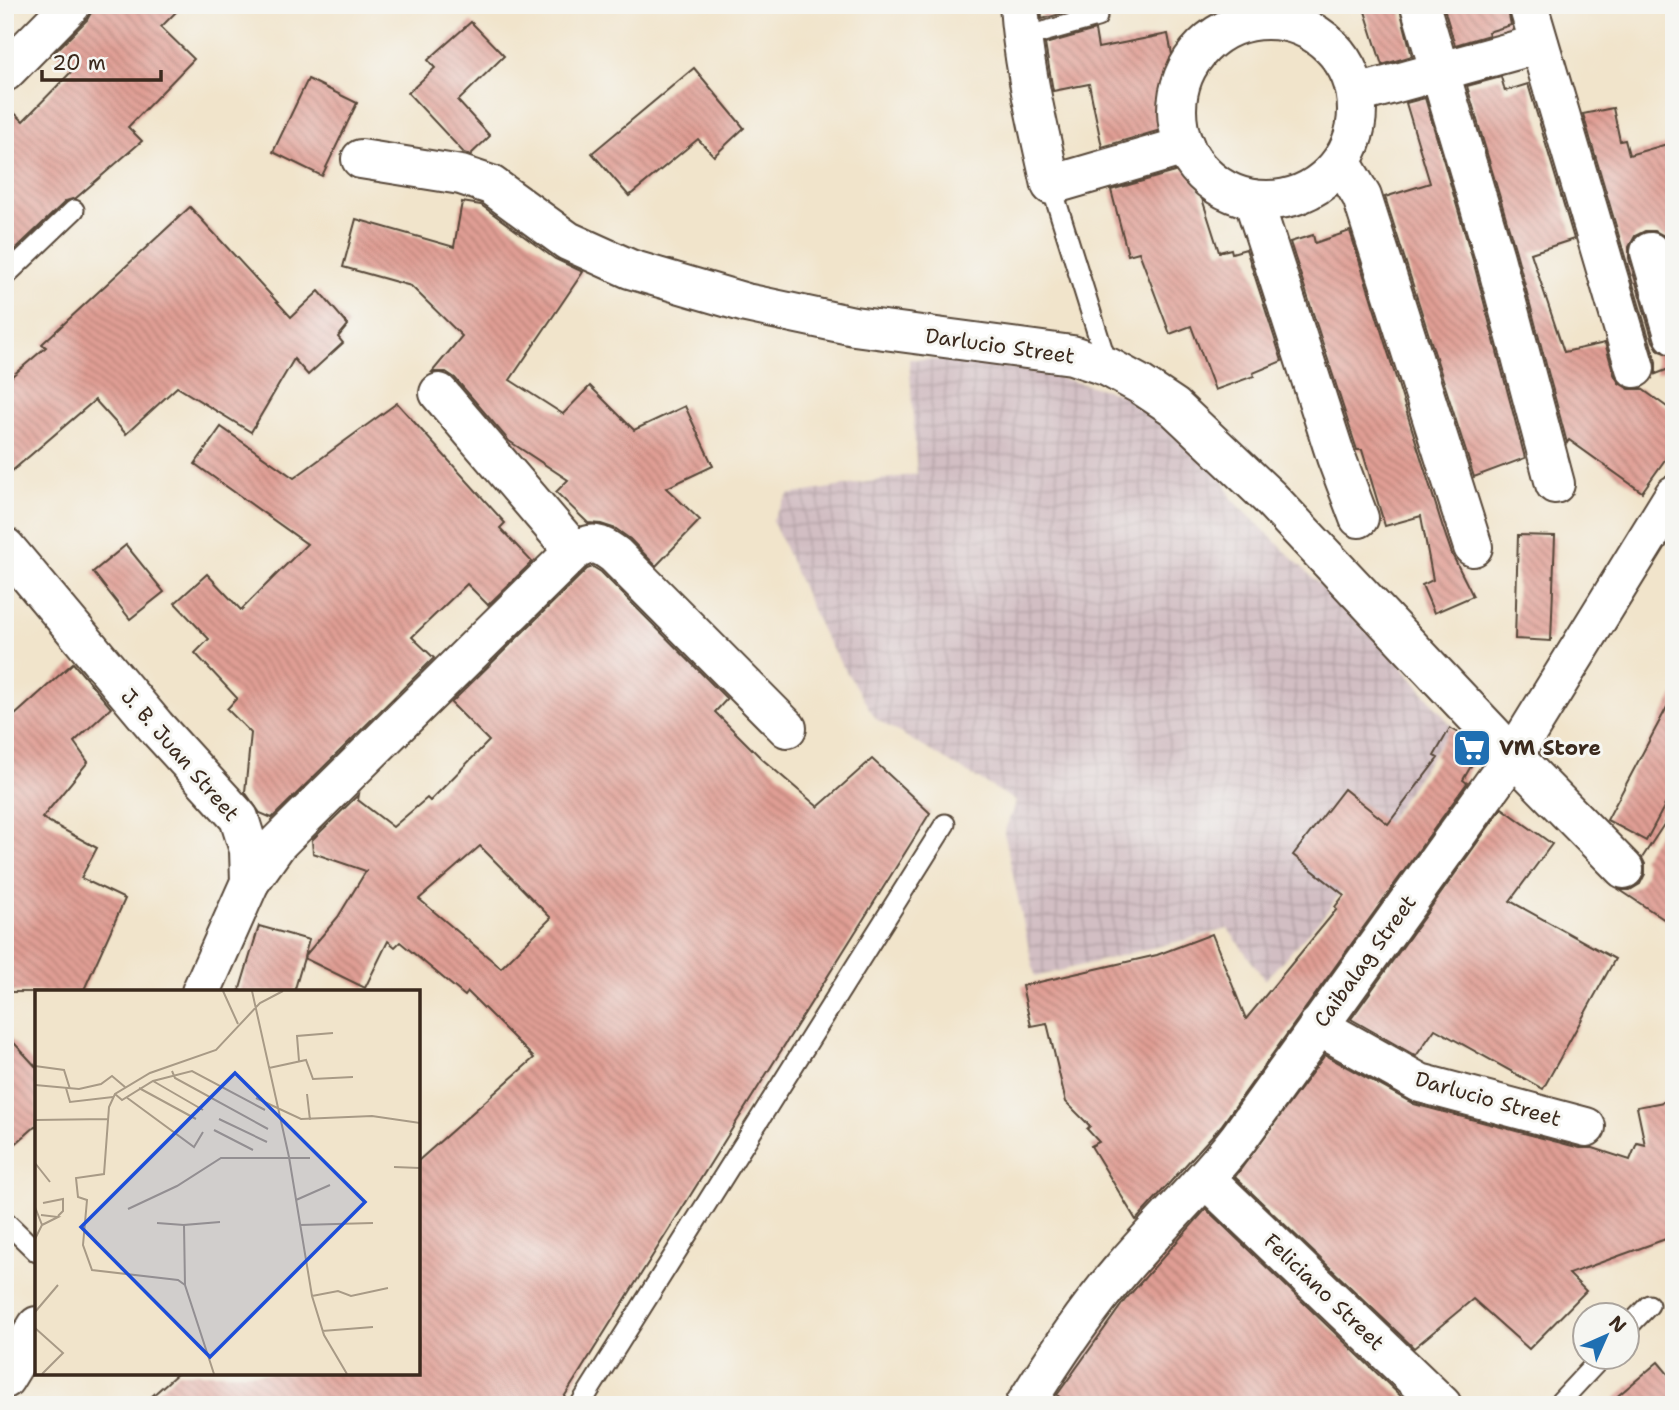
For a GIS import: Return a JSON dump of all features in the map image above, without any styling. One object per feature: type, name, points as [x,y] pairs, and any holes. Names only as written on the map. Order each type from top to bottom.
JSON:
[{"type":"street","points":[[5,72],[71,5]]},
{"type":"street","points":[[1420,5],[1495,258],[1555,484]]},
{"type":"street","points":[[1528,5],[1635,368]]},
{"type":"street","points":[[1305,15],[1338,53],[1350,72],[1357,94],[1358,118],[1352,142],[1342,163],[1324,181],[1302,194],[1278,200],[1253,199],[1225,189],[1201,171],[1185,146],[1177,116],[1180,85],[1210,20],[1235,25],[1257,19],[1279,20],[1305,15]]},
{"type":"street","points":[[1020,21],[1051,185],[1185,146]]},
{"type":"street","points":[[1357,94],[1539,44]]},
{"type":"street","name":"Darlucio Street","points":[[361,159],[461,175],[491,184],[568,241],[630,269],[746,303],[854,326],[1072,355],[1108,367],[1174,407],[1216,445],[1269,497],[1513,756],[1624,869]]},
{"type":"street","points":[[1342,163],[1362,197],[1473,547]]},
{"type":"street","points":[[1253,199],[1336,457],[1359,518]]},
{"type":"street","points":[[1650,252],[1674,335]]},
{"type":"street","points":[[439,393],[574,551]]},
{"type":"street","name":"Caibalag Street","points":[[1025,1405],[1057,1353],[1100,1296],[1206,1180],[1238,1139],[1513,756],[1674,495]]},
{"type":"street","points":[[250,882],[277,844],[574,551],[587,544],[599,544],[615,555],[787,728]]},
{"type":"street","name":"J. B. Juan Street","points":[[5,547],[156,727],[239,818],[249,850],[250,882],[202,990]]},
{"type":"street","name":"Darlucio Street","points":[[1318,1026],[1419,1083],[1587,1127]]},
{"type":"street","name":"Feliciano Street","points":[[1206,1180],[1442,1405]]},
{"type":"street","points":[[5,1380],[35,1329]]},
{"type":"lane","points":[[1020,21],[1097,18]]},
{"type":"lane","points":[[1051,185],[1108,367]]},
{"type":"lane","points":[[5,276],[74,210]]},
{"type":"lane","points":[[580,1405],[945,824]]},
{"type":"lane","points":[[5,1221],[35,1250]]},
{"type":"lane","points":[[1640,1314],[1649,1304]]},
{"type":"lane","points":[[1558,1405],[1588,1372]]},
{"type":"shaded area","points":[[909,359],[972,360],[1038,372],[1136,398],[1216,461],[1232,499],[1395,658],[1452,726],[1326,913],[1265,980],[1228,929],[1035,977],[1004,833],[1016,801],[876,719],[824,636],[772,520],[788,495],[917,474]]},
{"type":"building","points":[[92,5],[183,5],[161,27],[194,59],[128,127],[142,141],[76,198],[66,201],[5,259],[5,104],[23,121],[73,70],[55,52],[87,20]]},
{"type":"building","points":[[1041,5],[1090,5],[1090,6],[1042,19]]},
{"type":"building","points":[[1363,5],[1399,5],[1412,56],[1382,65]]},
{"type":"building","points":[[1443,5],[1507,5],[1511,25],[1455,45]]},
{"type":"building","points":[[471,22],[504,56],[458,101],[490,136],[470,155],[464,153],[408,93],[435,68],[428,60]]},
{"type":"building","points":[[1095,30],[1098,48],[1168,34],[1177,80],[1163,83],[1171,127],[1102,147],[1089,84],[1053,91],[1045,44]]},
{"type":"building","points":[[694,68],[744,128],[714,156],[698,139],[629,196],[592,153]]},
{"type":"building","points":[[1501,77],[1505,91],[1528,84],[1574,239],[1531,253],[1564,352],[1605,343],[1619,383],[1629,389],[1642,389],[1674,412],[1674,447],[1642,492],[1569,440],[1567,443],[1516,252],[1467,86]]},
{"type":"building","points":[[308,79],[357,103],[322,176],[273,152]]},
{"type":"building","points":[[1425,98],[1474,264],[1525,458],[1474,477],[1385,197],[1430,183],[1406,103]]},
{"type":"building","points":[[1613,108],[1620,141],[1625,140],[1629,155],[1674,142],[1674,255],[1666,237],[1655,231],[1645,231],[1635,236],[1629,247],[1629,258],[1653,341],[1659,351],[1674,356],[1674,367],[1656,374],[1656,362],[1583,114]]},
{"type":"building","points":[[1192,167],[1219,252],[1231,249],[1232,253],[1246,249],[1282,361],[1253,373],[1254,376],[1215,390],[1191,326],[1170,334],[1139,252],[1128,255],[1111,190]]},
{"type":"building","points":[[462,202],[481,205],[555,259],[583,272],[510,380],[563,414],[590,386],[634,430],[685,406],[713,466],[666,488],[700,520],[656,566],[630,539],[616,529],[588,523],[556,492],[568,480],[509,441],[455,378],[446,372],[432,372],[462,336],[411,286],[343,267],[356,219],[454,247]]},
{"type":"building","points":[[190,207],[291,317],[319,291],[348,325],[338,337],[343,343],[308,375],[294,359],[251,432],[177,387],[126,434],[95,400],[5,477],[5,382],[46,347],[42,344]]},
{"type":"building","points":[[1350,231],[1443,528],[1452,554],[1473,596],[1434,613],[1422,585],[1433,580],[1421,516],[1385,526],[1362,450],[1357,450],[1290,242],[1313,235],[1315,243]]},
{"type":"building","points":[[397,403],[505,523],[500,528],[532,562],[488,605],[467,584],[412,637],[434,658],[272,818],[260,813],[245,792],[251,733],[227,709],[237,698],[195,653],[209,639],[175,603],[207,574],[241,610],[307,544],[195,464],[221,427],[294,478]]},
{"type":"building","points":[[1518,535],[1555,536],[1551,641],[1515,639]]},
{"type":"building","points":[[126,545],[164,592],[130,619],[93,572]]},
{"type":"building","points":[[593,567],[727,699],[715,712],[762,759],[818,807],[872,759],[930,813],[559,1405],[142,1405],[176,1375],[420,1375],[420,1159],[534,1058],[468,992],[465,996],[400,942],[395,947],[388,941],[365,988],[304,958],[295,990],[240,990],[259,926],[309,940],[304,957],[338,917],[366,871],[313,853],[312,840],[359,794],[358,800],[393,827],[427,798],[430,801],[489,741],[451,703],[587,569]],"holes":[[[480,846],[551,918],[501,968],[419,899]]]},
{"type":"building","points":[[73,663],[111,708],[74,742],[88,762],[42,818],[97,848],[81,878],[125,899],[84,990],[5,992],[5,724]]},
{"type":"building","points":[[1674,694],[1674,788],[1646,841],[1607,820]]},
{"type":"building","points":[[1450,728],[1464,736],[1479,752],[1463,780],[1467,783],[1221,1126],[1136,1220],[1091,1146],[1099,1142],[1087,1129],[1090,1126],[1066,1102],[1047,1023],[1031,1026],[1022,986],[1157,955],[1212,934],[1246,1019],[1337,909],[1335,907],[1344,895],[1293,855],[1344,789],[1388,824],[1438,758],[1434,756]]},
{"type":"building","points":[[1502,808],[1552,844],[1510,901],[1615,959],[1543,1089],[1435,1029],[1416,1056],[1351,1019]]},
{"type":"building","points":[[1674,809],[1674,926],[1620,890],[1630,890],[1640,884],[1645,874],[1642,858]]},
{"type":"building","points":[[5,1033],[35,1066],[35,1127],[5,1153]]},
{"type":"building","points":[[1325,1055],[1414,1104],[1580,1148],[1593,1148],[1630,1160],[1637,1143],[1645,1145],[1637,1107],[1674,1100],[1674,1236],[1569,1274],[1586,1291],[1575,1302],[1570,1302],[1570,1307],[1529,1349],[1473,1299],[1414,1348],[1235,1177]]},
{"type":"building","points":[[1206,1209],[1410,1405],[1070,1405],[1057,1395],[1125,1300]]},
{"type":"building","points":[[1658,1362],[1674,1381],[1674,1405],[1607,1405]]},
{"type":"place","name":"VM Store","points":[[1472,748]]}]
